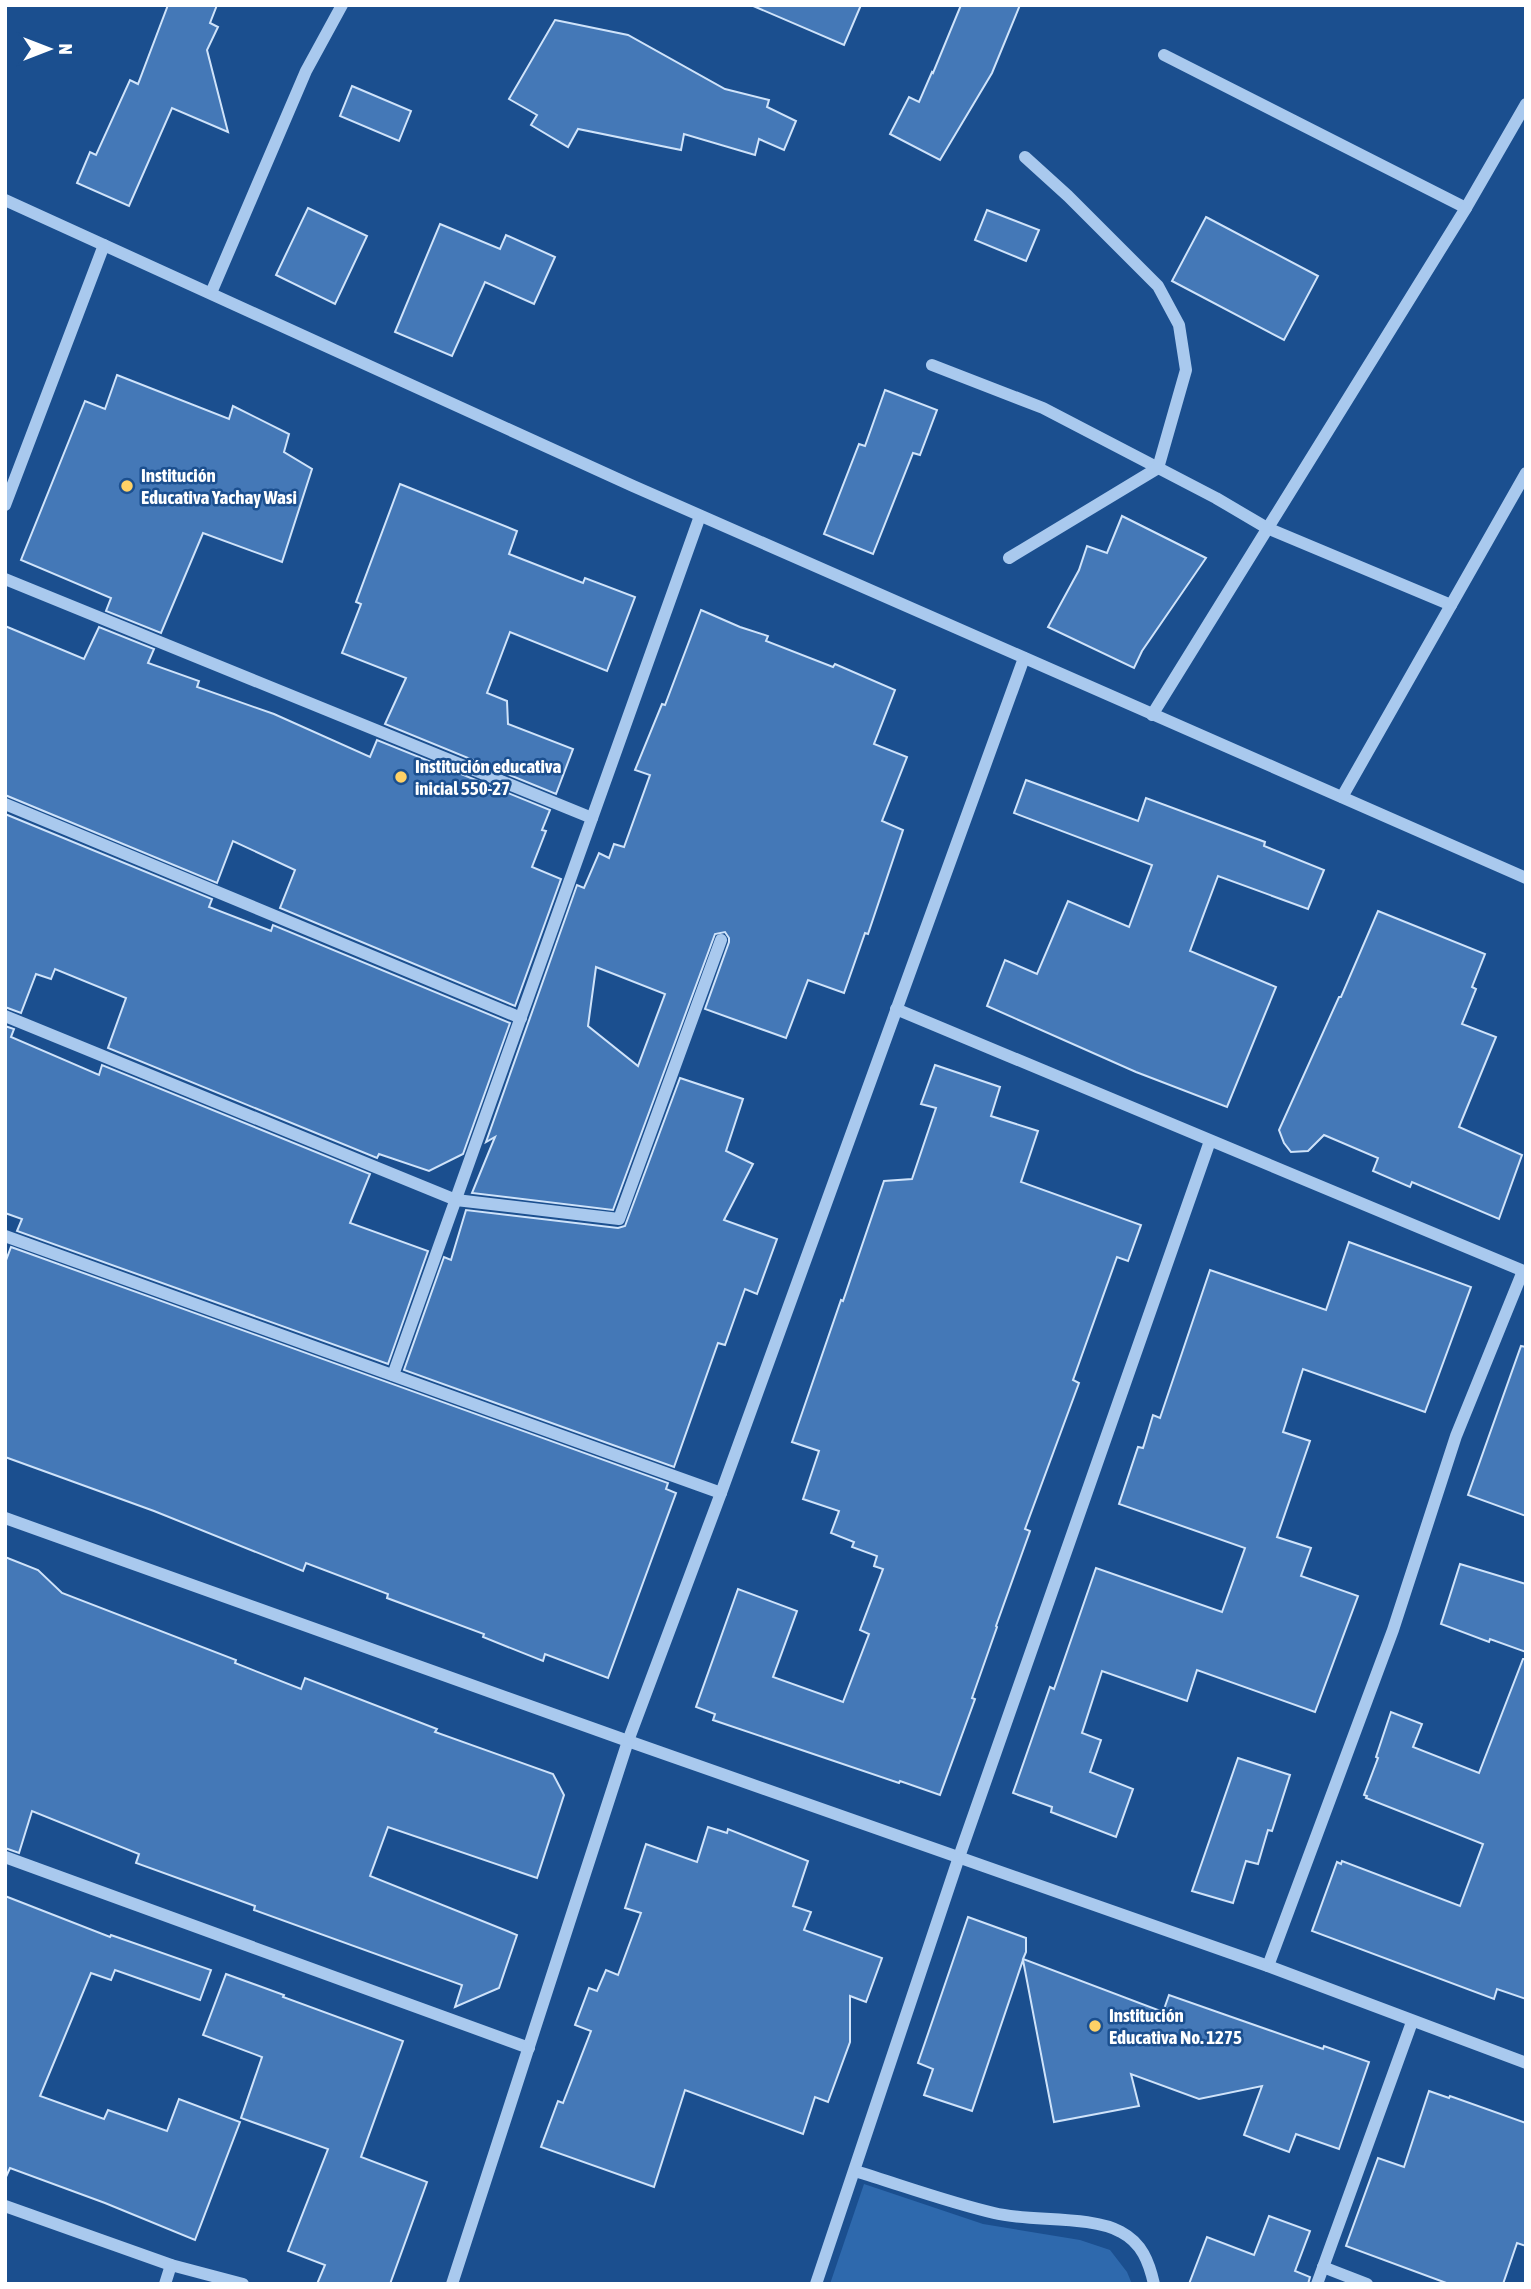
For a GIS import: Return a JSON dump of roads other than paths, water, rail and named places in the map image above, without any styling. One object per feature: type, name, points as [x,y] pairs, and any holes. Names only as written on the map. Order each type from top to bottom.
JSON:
[{"type":"street","points":[[211,293],[306,71],[342,5]]},
{"type":"street","points":[[1164,55],[1466,208]]},
{"type":"street","points":[[1152,715],[1466,208],[1526,104]]},
{"type":"street","points":[[1009,558],[1157,468],[1186,370],[1179,325],[1157,286],[1068,196],[1025,157]]},
{"type":"street","points":[[5,200],[700,516],[1526,878]]},
{"type":"street","points":[[5,505],[104,245]]},
{"type":"street","points":[[932,365],[1043,408],[1267,528],[1451,605]]},
{"type":"street","points":[[1342,797],[1526,473]]},
{"type":"street","points":[[393,1375],[700,516]]},
{"type":"street","points":[[5,579],[592,818]]},
{"type":"street","points":[[452,2284],[628,1741],[721,1493],[1024,658]]},
{"type":"street","points":[[5,804],[521,1018]]},
{"type":"street","points":[[5,1016],[456,1200],[619,1219],[721,940]]},
{"type":"street","points":[[896,1009],[1524,1272],[1456,1436],[1393,1630],[1268,1966]]},
{"type":"street","points":[[816,2284],[959,1857],[1210,1141]]},
{"type":"street","points":[[5,1236],[721,1493]]},
{"type":"street","points":[[5,1518],[1268,1966],[1526,2063]]},
{"type":"street","points":[[5,1857],[528,2048]]},
{"type":"street","points":[[1317,2284],[1412,2022]]},
{"type":"street","points":[[855,2171],[996,2214],[1101,2225],[1121,2231],[1138,2244],[1149,2261],[1154,2284]]},
{"type":"street","points":[[5,2206],[171,2265],[243,2284]]},
{"type":"street","points":[[164,2284],[171,2265]]},
{"type":"street","points":[[1322,2267],[1367,2284]]},
{"type":"place","name":"Institución Educativa Yachay Wasi","points":[[127,486]]},
{"type":"place","name":"Institución educativa inicial 550-27","points":[[401,777]]},
{"type":"place","name":"Institución Educativa No. 1275","points":[[1095,2026]]}]
